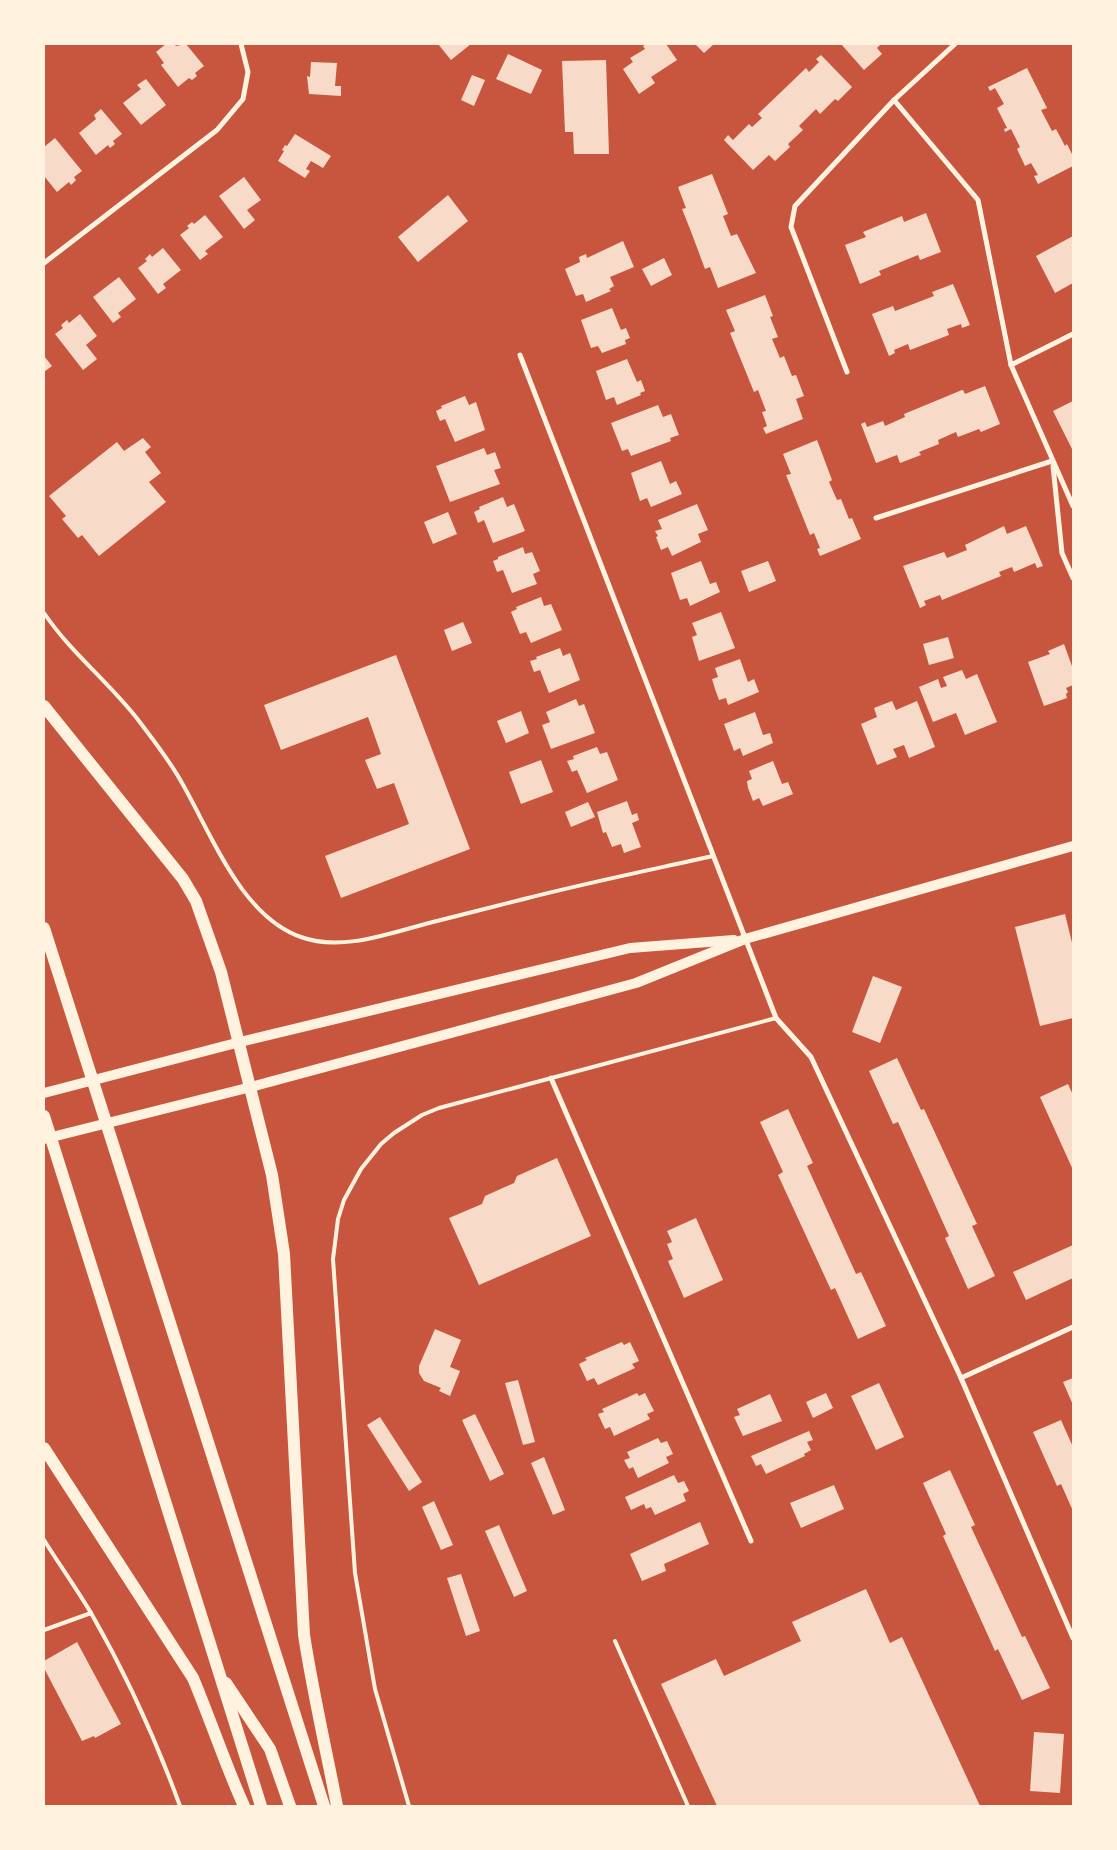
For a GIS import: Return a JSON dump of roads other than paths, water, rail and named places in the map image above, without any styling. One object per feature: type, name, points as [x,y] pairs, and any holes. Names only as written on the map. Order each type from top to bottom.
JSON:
[{"type":"main road","points":[[44,706],[183,879],[196,901],[222,972],[272,1175],[284,1254],[304,1635],[313,1693],[325,1740],[337,1806]]},
{"type":"main road","points":[[44,1139],[251,1087],[636,983],[745,939],[1073,846]]},
{"type":"main road","points":[[44,928],[324,1806]]},
{"type":"main road","points":[[44,1093],[240,1042],[630,948],[745,939]]},
{"type":"main road","points":[[44,1116],[261,1806]]},
{"type":"main road","points":[[44,1448],[193,1678],[210,1718],[225,1766],[244,1806]]},
{"type":"main road","points":[[219,1673],[270,1749],[290,1806]]},
{"type":"street","points":[[44,263],[217,130],[243,99],[248,72],[240,44]]},
{"type":"street","points":[[847,372],[792,227],[795,206],[894,100],[955,44]]},
{"type":"street","points":[[894,100],[978,200],[1011,365],[1073,506]]},
{"type":"street","points":[[1011,365],[1073,334]]},
{"type":"street","points":[[520,355],[776,1018],[811,1057],[961,1378],[1073,1638]]},
{"type":"street","points":[[876,518],[1052,460]]},
{"type":"street","points":[[1052,460],[1062,553],[1073,578]]},
{"type":"street","points":[[550,1078],[622,1237],[751,1541]]},
{"type":"street","points":[[961,1378],[1073,1327]]},
{"type":"lane","points":[[44,613],[64,639],[137,718],[160,749],[181,780],[249,899],[275,925],[303,938],[335,942],[379,936],[525,899],[713,856]]},
{"type":"lane","points":[[409,1806],[375,1689],[355,1573],[333,1277],[338,1219],[344,1200],[360,1169],[381,1144],[408,1122],[439,1108],[776,1018]]},
{"type":"lane","points":[[44,1540],[91,1614],[148,1725],[180,1806]]},
{"type":"lane","points":[[44,1630],[91,1614]]},
{"type":"lane","points":[[615,1641],[688,1806]]}]
